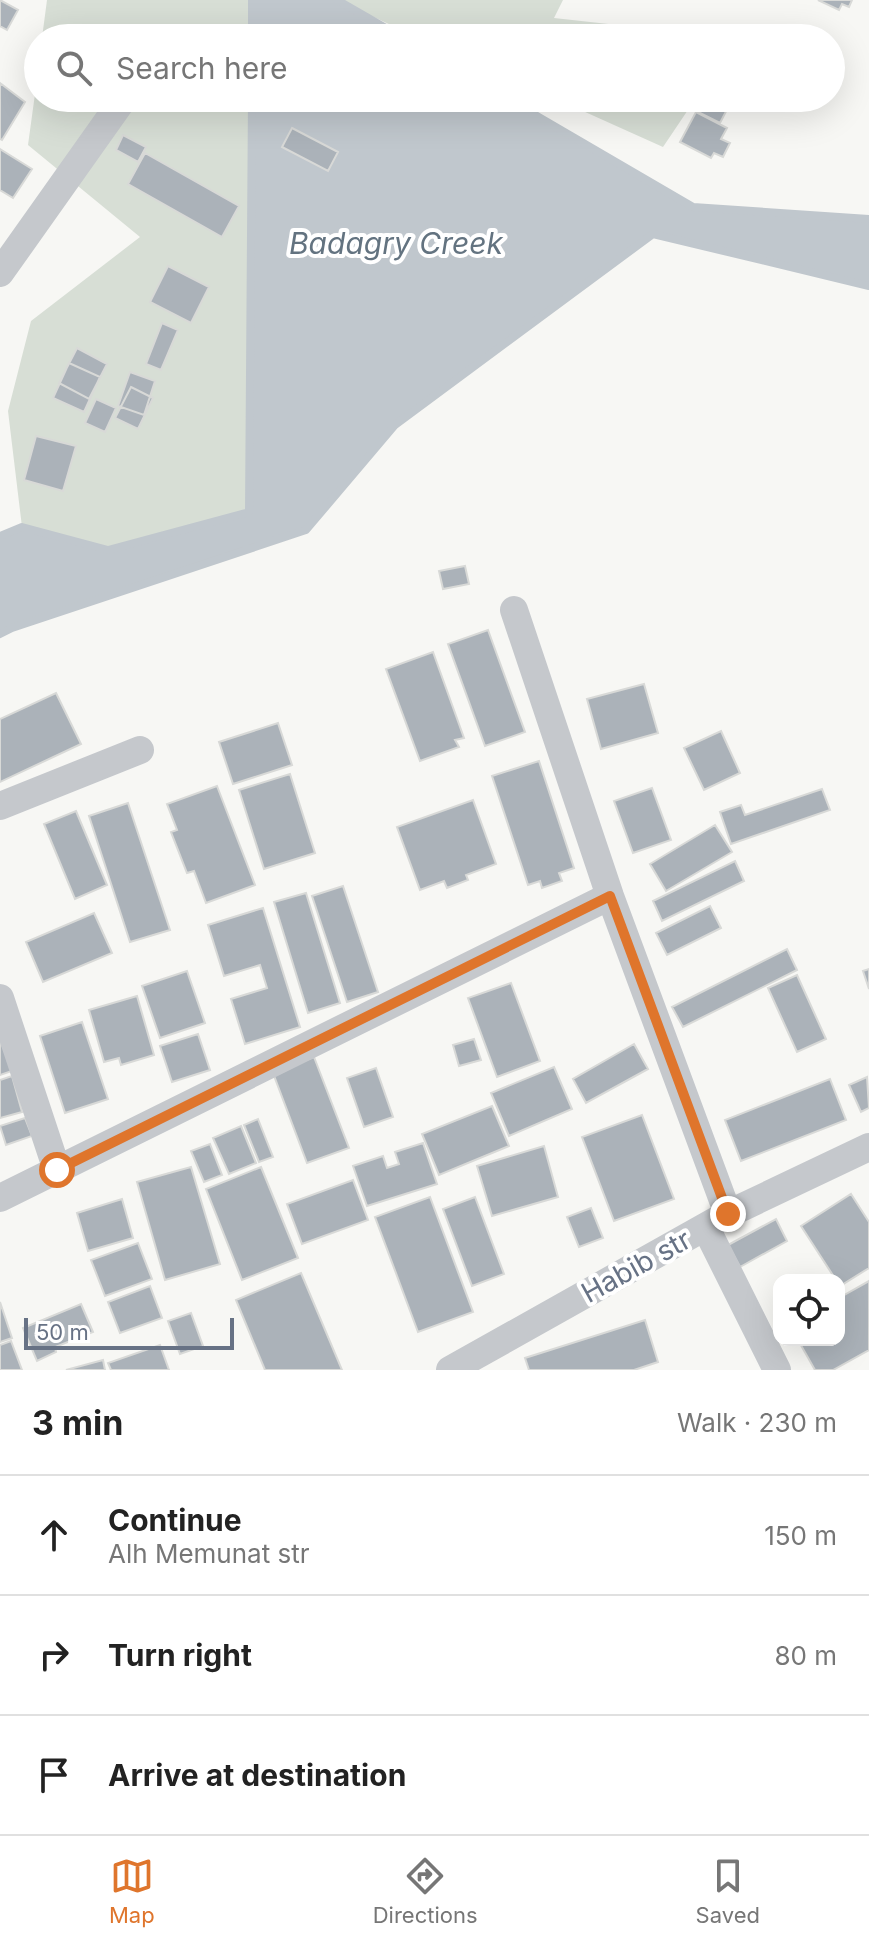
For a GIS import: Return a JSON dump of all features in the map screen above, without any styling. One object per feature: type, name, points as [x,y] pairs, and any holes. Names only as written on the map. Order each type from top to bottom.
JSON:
[{"type":"street","points":[[0,273],[114,112]]},
{"type":"street","points":[[514,610],[717,1221],[777,1370]]},
{"type":"street","points":[[0,806],[140,750]]},
{"type":"street","points":[[0,1198],[610,896]]},
{"type":"street","points":[[0,998],[57,1170]]},
{"type":"street","name":"Habib str","points":[[450,1370],[717,1221],[869,1147]]},
{"type":"shaded area","points":[[47,0],[252,0],[252,24],[44,24]]},
{"type":"shaded area","points":[[337,0],[563,0],[554,18],[608,24],[389,24]]},
{"type":"shaded area","points":[[33,112],[252,112],[249,512],[108,550],[22,527],[8,411],[31,321],[140,237],[28,145]]},
{"type":"shaded area","points":[[585,112],[687,112],[663,147]]},
{"type":"water","points":[[252,0],[337,0],[379,24],[252,24]]},
{"type":"water","name":"Badagry Creek","points":[[252,112],[530,112],[693,207],[869,219],[869,286],[653,234],[395,425],[306,530],[0,634],[0,536],[22,527],[108,550],[249,512]]},
{"type":"building","points":[[0,0],[18,10],[7,30],[0,26]]},
{"type":"building","points":[[818,0],[852,0],[849,7],[842,4],[839,10]]},
{"type":"building","points":[[0,83],[24,104],[0,139]]},
{"type":"building","points":[[696,112],[727,128],[721,139],[730,143],[723,157],[714,153],[711,158],[680,142]]},
{"type":"building","points":[[698,112],[726,112],[720,123]]},
{"type":"building","points":[[292,128],[338,152],[328,171],[282,147]]},
{"type":"building","points":[[123,135],[146,147],[138,162],[116,150]]},
{"type":"building","points":[[0,149],[32,169],[13,198],[0,190]]},
{"type":"building","points":[[145,153],[239,206],[222,237],[128,184]]},
{"type":"building","points":[[168,266],[209,287],[191,323],[150,302]]},
{"type":"building","points":[[162,323],[178,330],[161,370],[146,364]]},
{"type":"building","points":[[77,348],[107,364],[89,399],[59,383]]},
{"type":"building","points":[[69,363],[100,377],[84,412],[53,398]]},
{"type":"building","points":[[130,372],[155,381],[144,415],[118,406]]},
{"type":"building","points":[[131,387],[153,398],[138,429],[115,418]]},
{"type":"building","points":[[96,399],[116,408],[105,432],[85,423]]},
{"type":"building","points":[[36,436],[76,446],[63,491],[24,480]]},
{"type":"building","points":[[465,566],[469,584],[443,589],[439,571]]},
{"type":"building","points":[[488,630],[525,732],[485,746],[448,644]]},
{"type":"building","points":[[433,652],[464,738],[455,740],[459,747],[420,761],[386,669]]},
{"type":"building","points":[[644,684],[658,733],[601,749],[587,699]]},
{"type":"building","points":[[56,693],[81,744],[0,782],[0,719]]},
{"type":"building","points":[[278,723],[292,765],[233,784],[219,742]]},
{"type":"building","points":[[721,731],[740,773],[704,790],[684,748]]},
{"type":"building","points":[[539,761],[574,868],[559,873],[562,881],[542,888],[540,881],[528,885],[492,776]]},
{"type":"building","points":[[290,774],[315,853],[264,869],[239,790]]},
{"type":"building","points":[[217,786],[255,885],[206,903],[194,871],[187,873],[171,832],[177,830],[167,804]]},
{"type":"building","points":[[652,788],[671,840],[633,853],[614,801]]},
{"type":"building","points":[[822,789],[830,810],[731,844],[720,812],[741,805],[745,815]]},
{"type":"building","points":[[473,800],[496,864],[466,875],[468,880],[447,888],[444,881],[420,890],[397,827]]},
{"type":"building","points":[[128,803],[170,930],[130,942],[89,816]]},
{"type":"building","points":[[76,811],[107,885],[75,899],[44,824]]},
{"type":"building","points":[[715,825],[732,852],[666,891],[650,864]]},
{"type":"building","points":[[735,861],[744,881],[662,921],[653,901]]},
{"type":"building","points":[[343,886],[378,992],[347,1002],[312,896]]},
{"type":"building","points":[[306,893],[340,1003],[308,1013],[274,902]]},
{"type":"building","points":[[710,906],[721,928],[667,955],[656,933]]},
{"type":"building","points":[[263,908],[300,1027],[245,1044],[231,999],[267,988],[260,965],[224,976],[208,925]]},
{"type":"building","points":[[94,913],[112,953],[43,982],[26,942]]},
{"type":"building","points":[[787,949],[797,970],[683,1027],[672,1007]]},
{"type":"building","points":[[869,969],[869,989],[863,971]]},
{"type":"building","points":[[187,971],[205,1023],[160,1038],[142,986]]},
{"type":"building","points":[[797,975],[826,1039],[797,1052],[768,988]]},
{"type":"building","points":[[511,983],[540,1061],[497,1077],[468,998]]},
{"type":"building","points":[[137,996],[154,1055],[121,1065],[119,1058],[104,1062],[89,1010]]},
{"type":"building","points":[[82,1022],[108,1099],[65,1113],[40,1036]]},
{"type":"building","points":[[198,1034],[210,1070],[172,1082],[160,1046]]},
{"type":"building","points":[[0,1039],[12,1071],[0,1075]]},
{"type":"building","points":[[474,1039],[481,1060],[459,1066],[453,1045]]},
{"type":"building","points":[[634,1044],[648,1069],[586,1103],[573,1079]]},
{"type":"building","points":[[314,1057],[349,1148],[307,1163],[273,1073]]},
{"type":"building","points":[[554,1067],[572,1109],[509,1136],[491,1093]]},
{"type":"building","points":[[376,1068],[393,1117],[364,1127],[347,1078]]},
{"type":"building","points":[[12,1076],[22,1112],[0,1118],[0,1080]]},
{"type":"building","points":[[867,1077],[869,1108],[861,1112],[849,1085]]},
{"type":"building","points":[[830,1079],[846,1120],[741,1161],[725,1120]]},
{"type":"building","points":[[492,1106],[509,1146],[439,1175],[422,1134]]},
{"type":"building","points":[[642,1115],[674,1199],[614,1221],[582,1137]]},
{"type":"building","points":[[25,1118],[32,1136],[6,1145],[0,1126]]},
{"type":"building","points":[[258,1119],[273,1157],[259,1162],[244,1125]]},
{"type":"building","points":[[241,1126],[256,1163],[229,1174],[213,1138]]},
{"type":"building","points":[[423,1143],[437,1184],[367,1206],[353,1166],[383,1156],[387,1168],[399,1164],[395,1152]]},
{"type":"building","points":[[210,1144],[222,1175],[204,1182],[191,1151]]},
{"type":"building","points":[[544,1146],[558,1197],[492,1216],[477,1166]]},
{"type":"building","points":[[191,1167],[220,1264],[165,1280],[137,1182]]},
{"type":"building","points":[[261,1167],[298,1258],[242,1280],[206,1189]]},
{"type":"building","points":[[353,1180],[368,1220],[302,1244],[287,1204]]},
{"type":"building","points":[[851,1194],[869,1222],[869,1268],[845,1283],[845,1274],[832,1274],[801,1226]]},
{"type":"building","points":[[430,1197],[473,1312],[418,1332],[375,1217]]},
{"type":"building","points":[[475,1197],[504,1274],[472,1286],[443,1209]]},
{"type":"building","points":[[122,1199],[133,1238],[88,1251],[77,1213]]},
{"type":"building","points":[[591,1208],[603,1238],[579,1247],[567,1217]]},
{"type":"building","points":[[776,1219],[787,1241],[740,1267],[728,1245]]},
{"type":"building","points":[[138,1243],[152,1279],[105,1296],[91,1260]]},
{"type":"building","points":[[301,1273],[342,1370],[265,1370],[236,1300]]},
{"type":"building","points":[[869,1281],[869,1350],[833,1370],[815,1370],[801,1346],[845,1346],[845,1295]]},
{"type":"building","points":[[150,1286],[162,1318],[120,1333],[108,1302]]},
{"type":"building","points":[[0,1302],[12,1338],[0,1342]]},
{"type":"building","points":[[81,1304],[93,1332],[55,1347],[56,1352],[37,1361],[23,1328]]},
{"type":"building","points":[[191,1313],[203,1346],[180,1354],[168,1321]]},
{"type":"building","points":[[645,1320],[658,1362],[634,1370],[529,1370],[525,1358]]},
{"type":"building","points":[[11,1341],[22,1370],[0,1370],[0,1345]]},
{"type":"building","points":[[160,1345],[169,1370],[111,1370],[108,1363]]},
{"type":"building","points":[[103,1360],[105,1370],[66,1370]]},
{"type":"waterway","points":[[252,0],[252,24]]},
{"type":"waterway","points":[[337,0],[379,24]]},
{"type":"waterway","points":[[0,536],[22,527],[108,550],[249,512],[252,112]]},
{"type":"waterway","points":[[530,112],[693,207],[869,219]]},
{"type":"waterway","points":[[0,634],[306,530],[395,425],[653,234],[869,286]]},
{"type":"route","points":[[57,1170],[610,896],[728,1214]]}]
